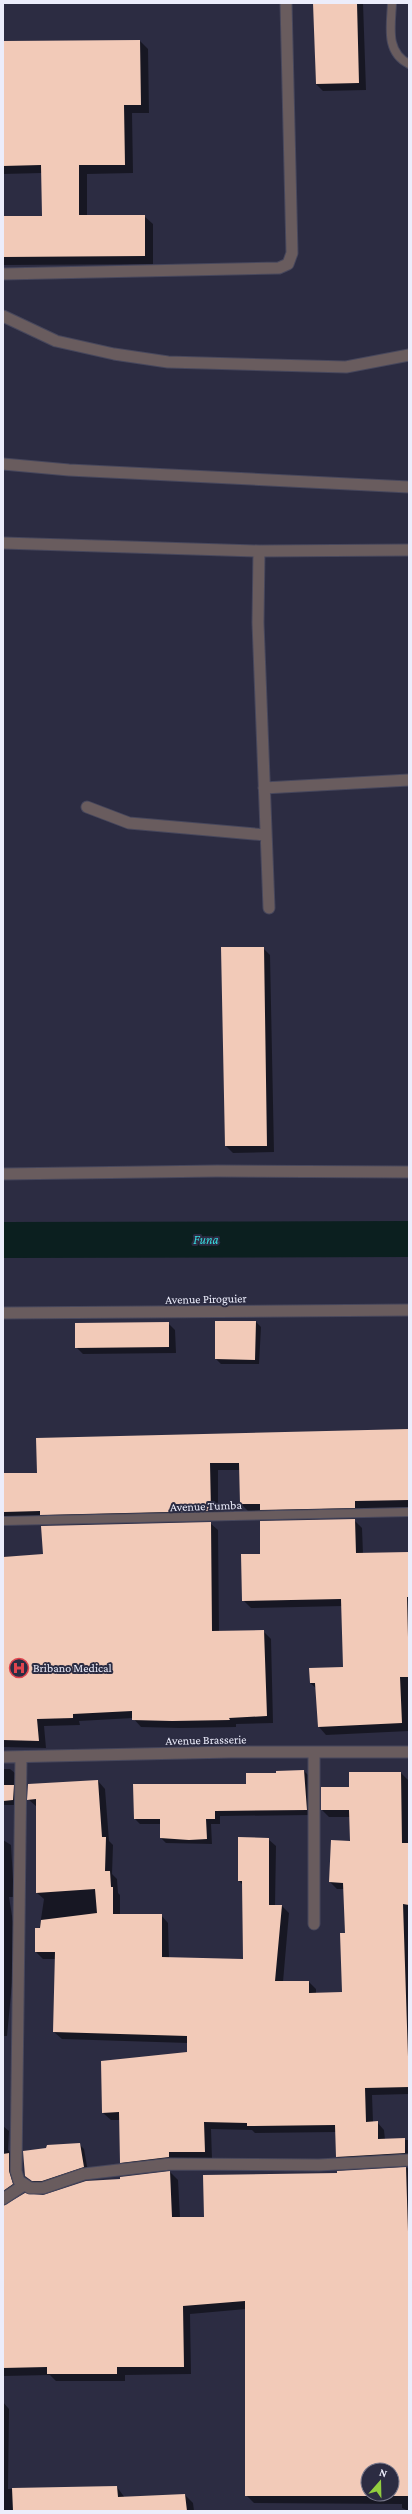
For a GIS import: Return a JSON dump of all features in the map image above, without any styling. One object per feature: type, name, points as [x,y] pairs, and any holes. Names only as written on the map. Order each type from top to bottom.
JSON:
[{"type":"street","points":[[3,274],[278,268],[288,264],[292,253],[286,3]]},
{"type":"street","points":[[3,316],[56,340],[114,354],[168,362],[346,367],[409,355]]},
{"type":"street","points":[[3,464],[70,470],[409,487]]},
{"type":"street","points":[[3,543],[259,551],[409,550]]},
{"type":"street","points":[[259,551],[258,623],[269,908]]},
{"type":"street","points":[[264,788],[409,780]]},
{"type":"street","points":[[87,807],[129,823],[266,835]]},
{"type":"street","points":[[3,1174],[210,1171],[409,1172]]},
{"type":"street","name":"Avenue Piroguier","points":[[3,1314],[409,1310]]},
{"type":"street","points":[[314,1752],[314,1924]]},
{"type":"street","name":"Avenue Brasserie","points":[[3,1757],[409,1752]]},
{"type":"street","points":[[21,1757],[16,2172],[17,2177],[24,2186]]},
{"type":"street","points":[[3,2199],[24,2186],[43,2188],[84,2174],[170,2164],[319,2165],[409,2160]]},
{"type":"lane","points":[[392,3],[393,49],[398,59],[409,64]]},
{"type":"lane","name":"Avenue Tumba","points":[[3,1521],[409,1512]]},
{"type":"building","points":[[313,3],[357,3],[359,83],[316,84]]},
{"type":"building","points":[[140,40],[141,105],[124,105],[125,165],[79,165],[79,215],[145,215],[145,256],[3,257],[3,216],[42,216],[41,165],[3,166],[3,41]]},
{"type":"building","points":[[221,947],[264,947],[267,1146],[225,1146]]},
{"type":"building","points":[[215,1321],[256,1321],[255,1360],[215,1359]]},
{"type":"building","points":[[169,1322],[169,1347],[75,1348],[75,1323]]},
{"type":"building","points":[[409,1429],[409,1500],[355,1501],[355,1508],[260,1510],[260,1504],[240,1504],[239,1463],[210,1463],[211,1511],[40,1515],[40,1511],[4,1512],[3,1473],[37,1473],[36,1438]]},
{"type":"building","points":[[355,1519],[356,1553],[409,1552],[409,1597],[407,1597],[409,1677],[400,1677],[402,1723],[318,1727],[315,1683],[310,1683],[309,1668],[343,1667],[341,1599],[242,1601],[241,1554],[260,1554],[260,1521]]},
{"type":"building","points":[[211,1522],[212,1631],[264,1630],[267,1716],[229,1718],[230,1720],[172,1721],[132,1720],[132,1711],[73,1714],[73,1718],[37,1719],[39,1741],[3,1740],[3,1557],[43,1554],[41,1526]]},
{"type":"building","points":[[304,1770],[307,1810],[215,1811],[215,1819],[206,1819],[207,1839],[189,1840],[160,1838],[160,1819],[134,1819],[133,1784],[246,1784],[246,1773],[276,1773],[276,1771]]},
{"type":"building","points":[[349,1772],[401,1772],[402,1843],[409,1843],[409,1905],[403,1904],[409,2087],[365,2088],[366,2122],[378,2121],[378,2139],[405,2138],[405,2153],[336,2157],[335,2125],[247,2126],[247,2123],[204,2122],[205,2152],[169,2152],[169,2157],[120,2163],[119,2112],[102,2113],[101,2061],[187,2052],[187,2036],[53,2032],[55,1952],[35,1952],[35,1928],[40,1928],[41,1920],[97,1913],[95,1889],[36,1893],[36,1799],[27,1800],[28,1784],[98,1780],[102,1837],[106,1837],[105,1871],[110,1871],[111,1887],[113,1887],[113,1914],[162,1914],[162,1957],[243,1959],[242,1881],[238,1881],[238,1837],[269,1838],[269,1905],[282,1905],[275,1981],[309,1981],[309,1993],[342,1992],[340,1933],[345,1933],[343,1883],[329,1882],[331,1840],[350,1841],[349,1810],[321,1810],[321,1787],[349,1787]]},
{"type":"building","points":[[3,1785],[14,1785],[13,1800],[3,1801]]},
{"type":"building","points":[[80,2143],[84,2167],[42,2181],[32,2181],[25,2176],[23,2151],[46,2148],[47,2145]]},
{"type":"building","points":[[9,2153],[9,2171],[13,2184],[3,2191],[3,2154]]},
{"type":"building","points":[[406,2167],[409,2264],[409,2496],[400,2496],[400,2462],[360,2462],[360,2496],[245,2496],[245,2301],[183,2306],[184,2367],[117,2367],[117,2374],[47,2374],[47,2367],[3,2368],[3,2206],[25,2193],[43,2195],[86,2181],[120,2179],[120,2177],[170,2171],[172,2217],[204,2217],[203,2175],[337,2173],[337,2171]]},
{"type":"building","points":[[117,2486],[118,2497],[185,2494],[187,2511],[13,2511],[12,2488]]},
{"type":"waterway","name":"Funa","points":[[3,1240],[409,1239]]},
{"type":"place","name":"Bribano Medical","points":[[19,1668]]}]
